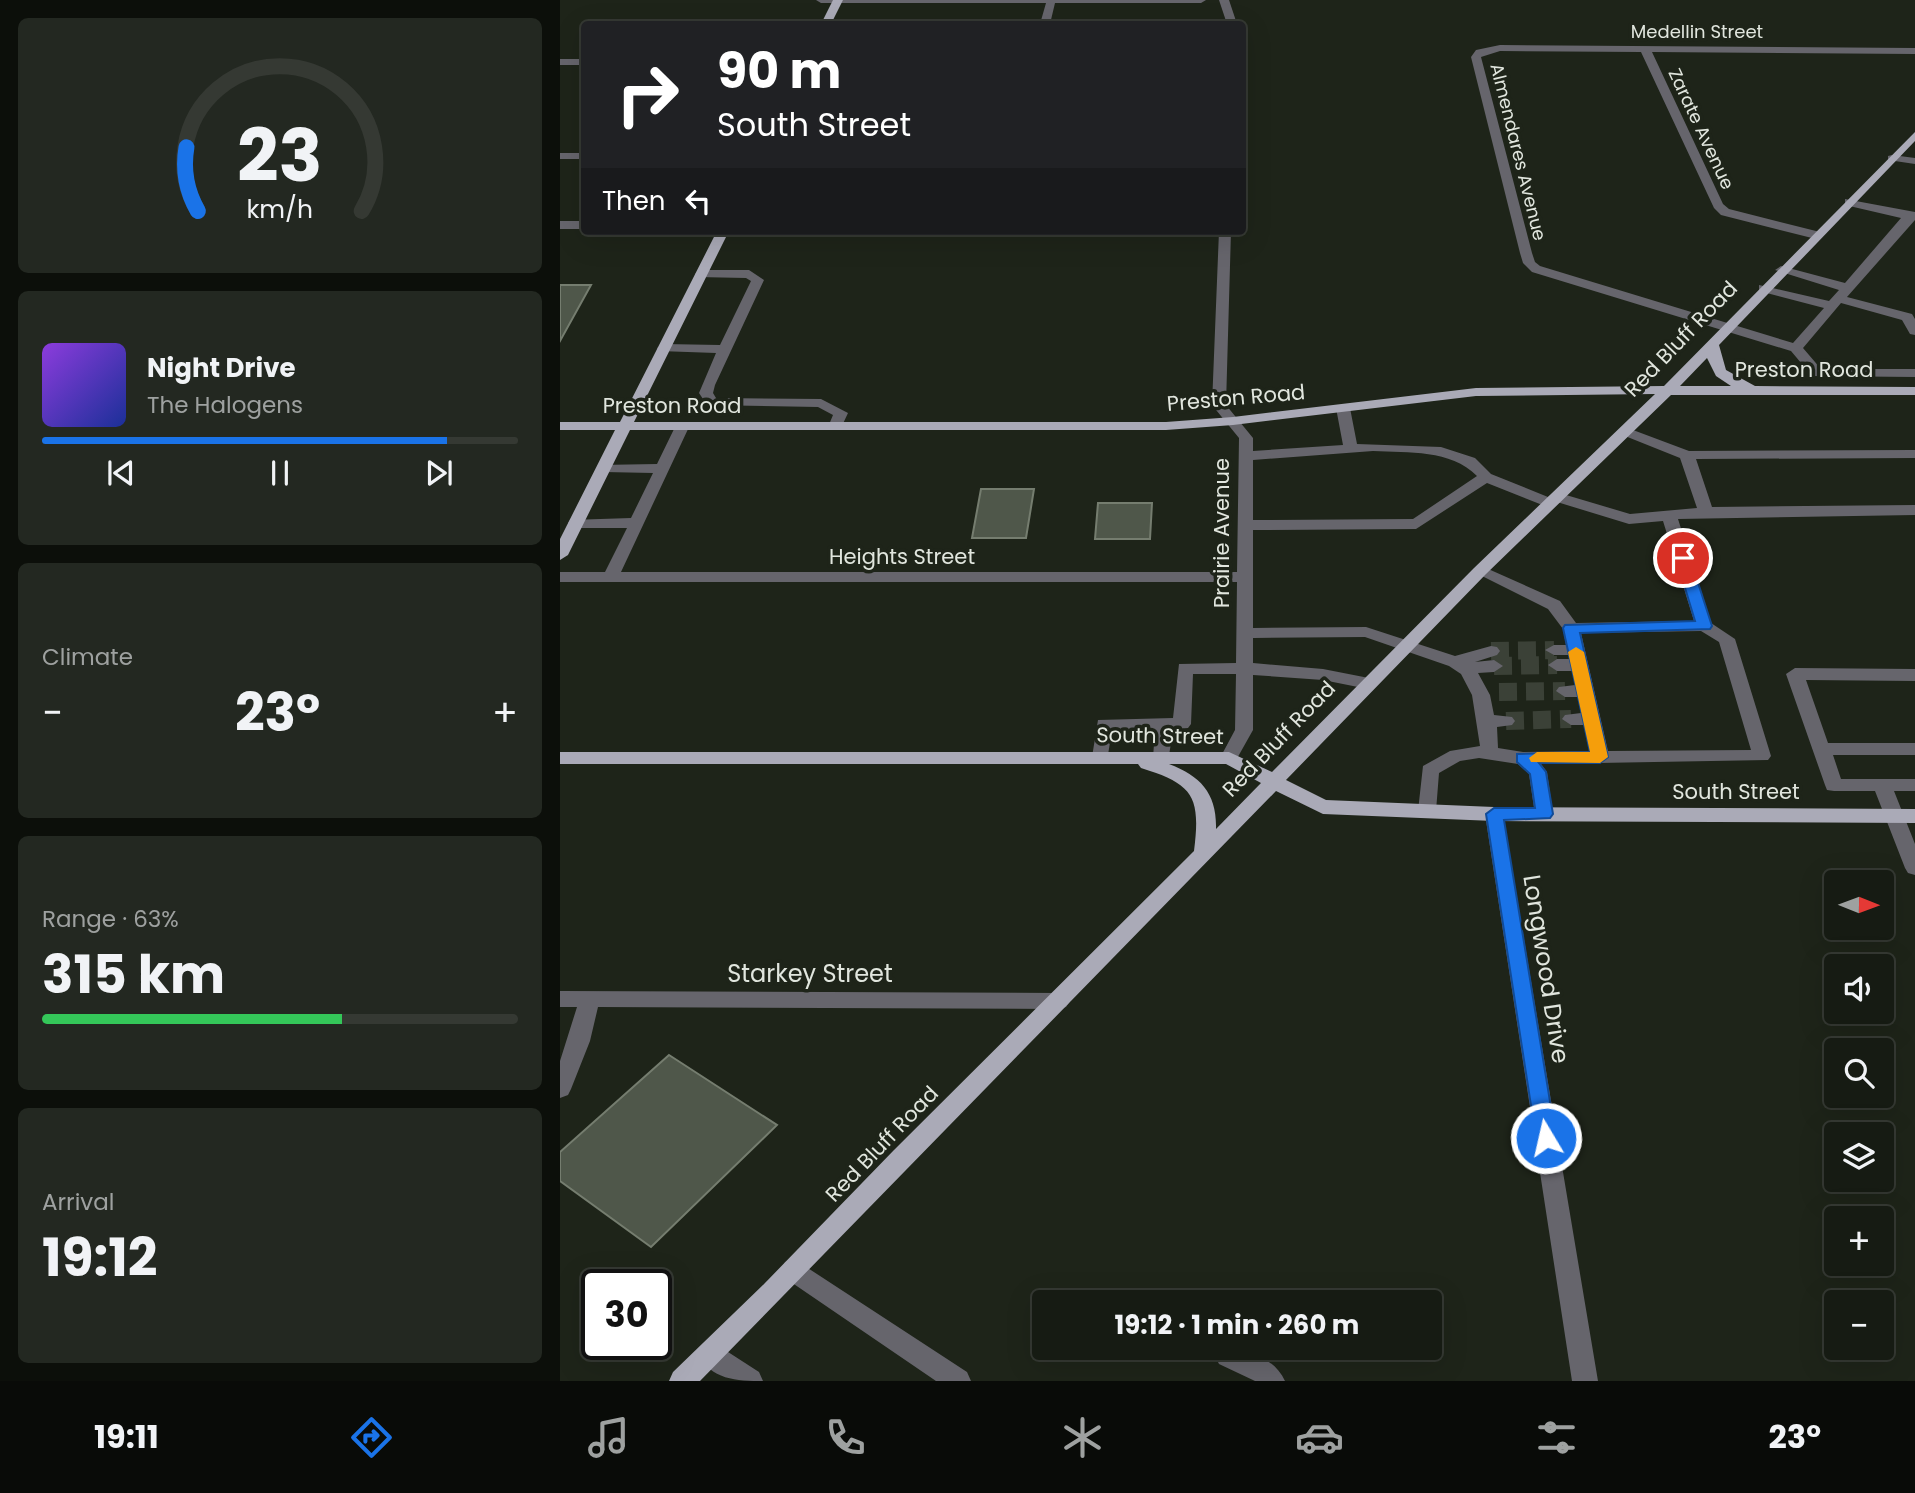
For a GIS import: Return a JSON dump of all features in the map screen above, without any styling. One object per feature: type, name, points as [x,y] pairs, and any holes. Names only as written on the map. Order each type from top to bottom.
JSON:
[{"type":"main road","points":[[828,21],[838,0]]},
{"type":"main road","name":"Red Bluff Road","points":[[682,1381],[1059,1002],[1479,571],[1667,391],[1915,135]]},
{"type":"main road","points":[[560,555],[721,235]]},
{"type":"main road","points":[[1712,343],[1712,362],[1721,374],[1737,384],[1759,391]]},
{"type":"main road","name":"Preston Road","points":[[560,426],[1166,426],[1233,421],[1476,392],[1915,391]]},
{"type":"main road","name":"South Street","points":[[560,758],[1229,758],[1324,807],[1494,814],[1915,816]]},
{"type":"main road","points":[[1123,758],[1176,772],[1201,792],[1210,814],[1205,851]]},
{"type":"street","points":[[821,0],[1201,0]]},
{"type":"street","points":[[1224,0],[1231,21]]},
{"type":"street","points":[[1046,21],[1051,1]]},
{"type":"street","name":"Medellin Street","points":[[1480,52],[1500,48],[1915,51]]},
{"type":"street","name":"Zarate Avenue","points":[[1645,49],[1718,205],[1725,212],[1816,235]]},
{"type":"street","name":"Almendares Avenue","points":[[1480,52],[1476,57],[1530,263],[1550,275],[1726,328]]},
{"type":"street","points":[[560,62],[581,62]]},
{"type":"street","points":[[560,156],[581,156]]},
{"type":"street","points":[[1892,158],[1915,161]]},
{"type":"street","points":[[1796,348],[1912,216],[1849,202]]},
{"type":"street","points":[[560,225],[581,225]]},
{"type":"street","name":"Prairie Avenue","points":[[1225,235],[1219,405],[1246,438],[1244,730],[1229,758]]},
{"type":"street","points":[[1782,270],[1840,298],[1913,323]]},
{"type":"street","points":[[701,274],[749,274],[758,280],[706,393],[712,401],[821,403],[841,413],[835,427]]},
{"type":"street","points":[[1764,288],[1840,298]]},
{"type":"street","points":[[1726,328],[1796,348],[1830,390]]},
{"type":"street","points":[[664,348],[726,349]]},
{"type":"street","points":[[1817,373],[1915,373]]},
{"type":"street","points":[[1343,408],[1351,448]]},
{"type":"street","points":[[611,577],[682,427]]},
{"type":"street","points":[[1625,431],[1687,454],[1915,454]]},
{"type":"street","points":[[1245,456],[1351,448],[1437,450],[1469,461],[1486,477],[1553,500],[1629,519],[1706,512],[1915,510]]},
{"type":"street","points":[[1687,454],[1706,512]]},
{"type":"street","points":[[604,468],[662,469]]},
{"type":"street","points":[[1244,525],[1416,524],[1486,477]]},
{"type":"street","points":[[1669,515],[1704,626]]},
{"type":"street","points":[[576,523],[637,523]]},
{"type":"street","points":[[1479,571],[1554,605],[1571,628],[1600,757]]},
{"type":"street","name":"Heights Street","points":[[560,577],[1244,577]]},
{"type":"street","points":[[1427,811],[1430,770],[1456,755],[1489,753],[1523,758],[1762,756],[1727,639],[1704,626],[1571,628]]},
{"type":"street","points":[[1244,632],[1366,632],[1459,665],[1480,692],[1487,721],[1489,753]]},
{"type":"street","points":[[1555,657],[1577,657]]},
{"type":"street","points":[[1459,665],[1493,658]]},
{"type":"street","points":[[1101,757],[1104,724],[1182,724],[1185,668],[1244,668],[1325,673],[1368,683]]},
{"type":"street","points":[[1915,675],[1795,674],[1833,785],[1915,785]]},
{"type":"street","points":[[1565,691],[1585,691]]},
{"type":"street","points":[[1480,692],[1499,692]]},
{"type":"street","points":[[1571,719],[1591,719]]},
{"type":"street","points":[[1487,721],[1506,721]]},
{"type":"street","points":[[1162,758],[1165,724]]},
{"type":"street","points":[[1821,749],[1915,749]]},
{"type":"street","points":[[1523,758],[1538,772],[1544,814]]},
{"type":"street","points":[[1882,785],[1915,868]]},
{"type":"street","name":"Longwood Drive","points":[[1494,814],[1584,1381]]},
{"type":"street","name":"Starkey Street","points":[[560,999],[1059,1002]]},
{"type":"street","points":[[560,1088],[579,1041],[590,999]]},
{"type":"street","points":[[793,1270],[958,1381]]},
{"type":"street","points":[[711,1353],[750,1381]]},
{"type":"street","points":[[1237,1360],[1263,1371],[1272,1381]]},
{"type":"building","points":[[560,285],[591,285],[560,341]]},
{"type":"building","points":[[981,489],[1034,489],[1026,538],[972,538]]},
{"type":"building","points":[[1098,503],[1152,503],[1150,539],[1095,539]]},
{"type":"building","points":[[669,1055],[777,1125],[651,1247],[560,1181],[560,1152]]},
{"type":"tunnel","points":[[1491,651],[1554,650]]},
{"type":"tunnel","points":[[1494,666],[1557,665]]},
{"type":"tunnel","points":[[1499,692],[1565,691]]},
{"type":"tunnel","points":[[1506,721],[1571,719]]},
{"type":"slow traffic","points":[[1537,758],[1600,757],[1576,652]]},
{"type":"route","points":[[1546,1138],[1494,814],[1544,814],[1538,772],[1523,758],[1600,757],[1571,628],[1704,626],[1683,558]]}]
